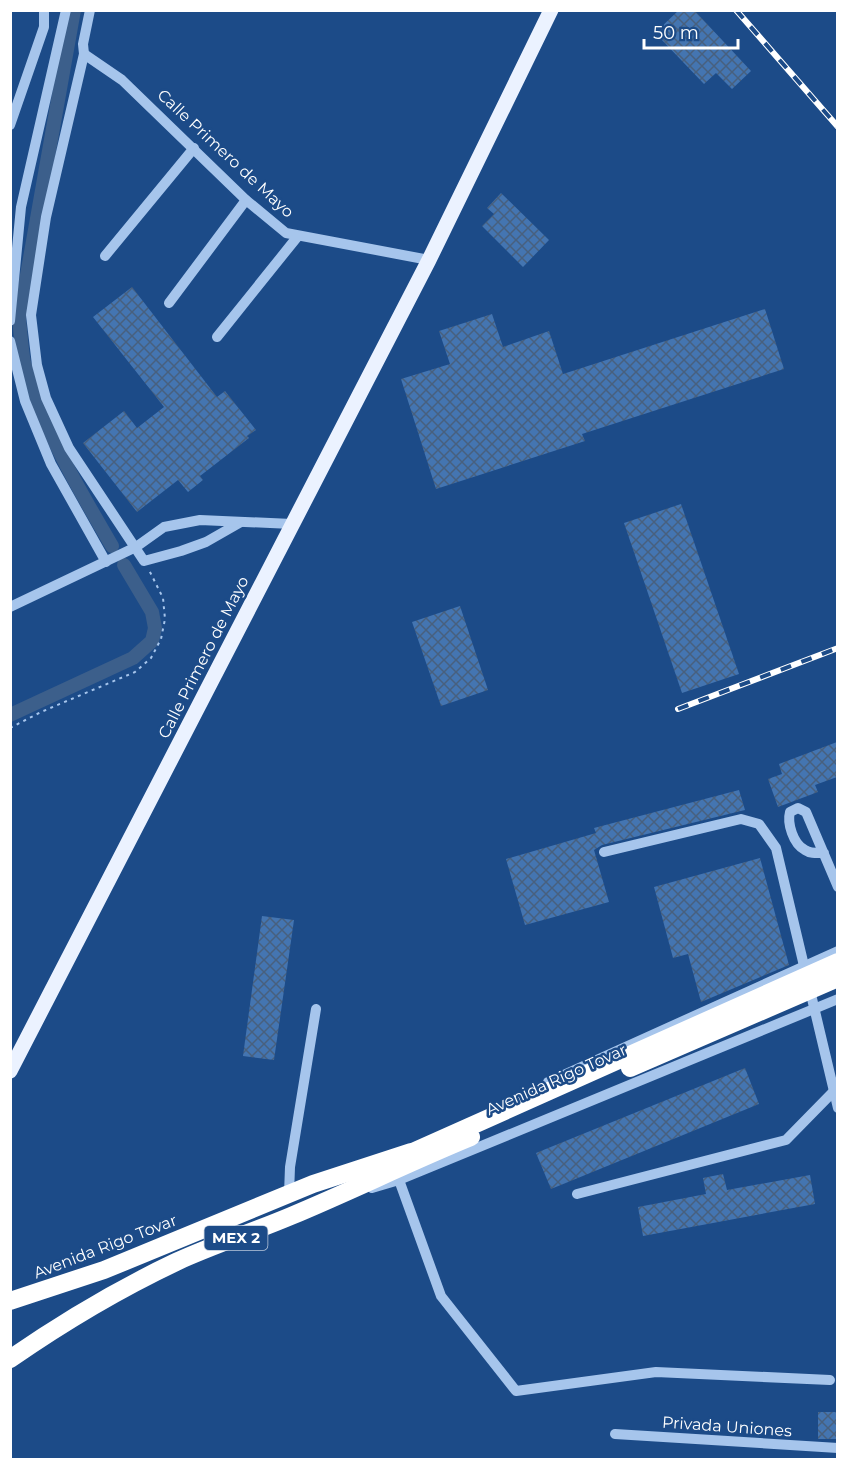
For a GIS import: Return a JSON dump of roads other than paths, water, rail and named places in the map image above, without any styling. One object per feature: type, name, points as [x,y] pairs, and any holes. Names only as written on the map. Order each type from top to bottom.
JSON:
[{"type":"highway","name":"Avenida Rigo Tovar","points":[[10,1301],[104,1270],[313,1184],[415,1151],[837,962]]},
{"type":"highway","name":"Avenida Rigo Tovar","points":[[10,1359],[139,1280],[178,1261],[290,1217],[837,978]]},
{"type":"main road","name":"Calle Primero de Mayo","points":[[10,1071],[429,260],[551,10]]},
{"type":"street","points":[[10,125],[44,27],[44,10]]},
{"type":"street","points":[[10,321],[21,207],[66,10]]},
{"type":"street","points":[[90,10],[83,44],[84,54],[46,217],[31,315],[37,365],[46,398],[69,448],[144,561],[206,542],[241,522]]},
{"type":"street","name":"Calle Primero de Mayo","points":[[84,54],[122,80],[246,200],[286,233],[429,260]]},
{"type":"street","points":[[105,256],[194,148]]},
{"type":"street","points":[[169,303],[246,200]]},
{"type":"street","points":[[217,337],[298,236]]},
{"type":"street","points":[[10,341],[25,401],[51,464],[106,562]]},
{"type":"street","points":[[10,607],[136,547],[164,527],[200,520],[292,524]]},
{"type":"street","points":[[604,852],[741,819],[759,824],[776,848],[814,1009],[836,1090],[837,1108]]},
{"type":"street","points":[[824,853],[837,887]]},
{"type":"street","name":"Avenida Rigo Tovar","points":[[313,1184],[491,1108],[837,951]]},
{"type":"street","points":[[766,983],[784,981],[795,990],[798,1004],[796,1011],[787,1020]]},
{"type":"street","name":"Avenida Rigo Tovar","points":[[290,1217],[399,1180],[837,999]]},
{"type":"street","points":[[289,1194],[290,1167],[316,1009]]},
{"type":"street","points":[[577,1194],[786,1140],[836,1090]]},
{"type":"street","points":[[399,1180],[441,1296],[516,1391],[656,1372],[830,1380]]},
{"type":"street","name":"Privada Uniones","points":[[615,1434],[837,1448]]},
{"type":"waterway","points":[[74,10],[19,320],[24,362],[41,410],[74,479],[112,546]]},
{"type":"waterway","points":[[10,715],[133,658],[152,641],[155,628],[152,612],[124,565]]},
{"type":"railway","points":[[736,10],[838,127]]},
{"type":"railway","points":[[678,709],[838,648]]}]
